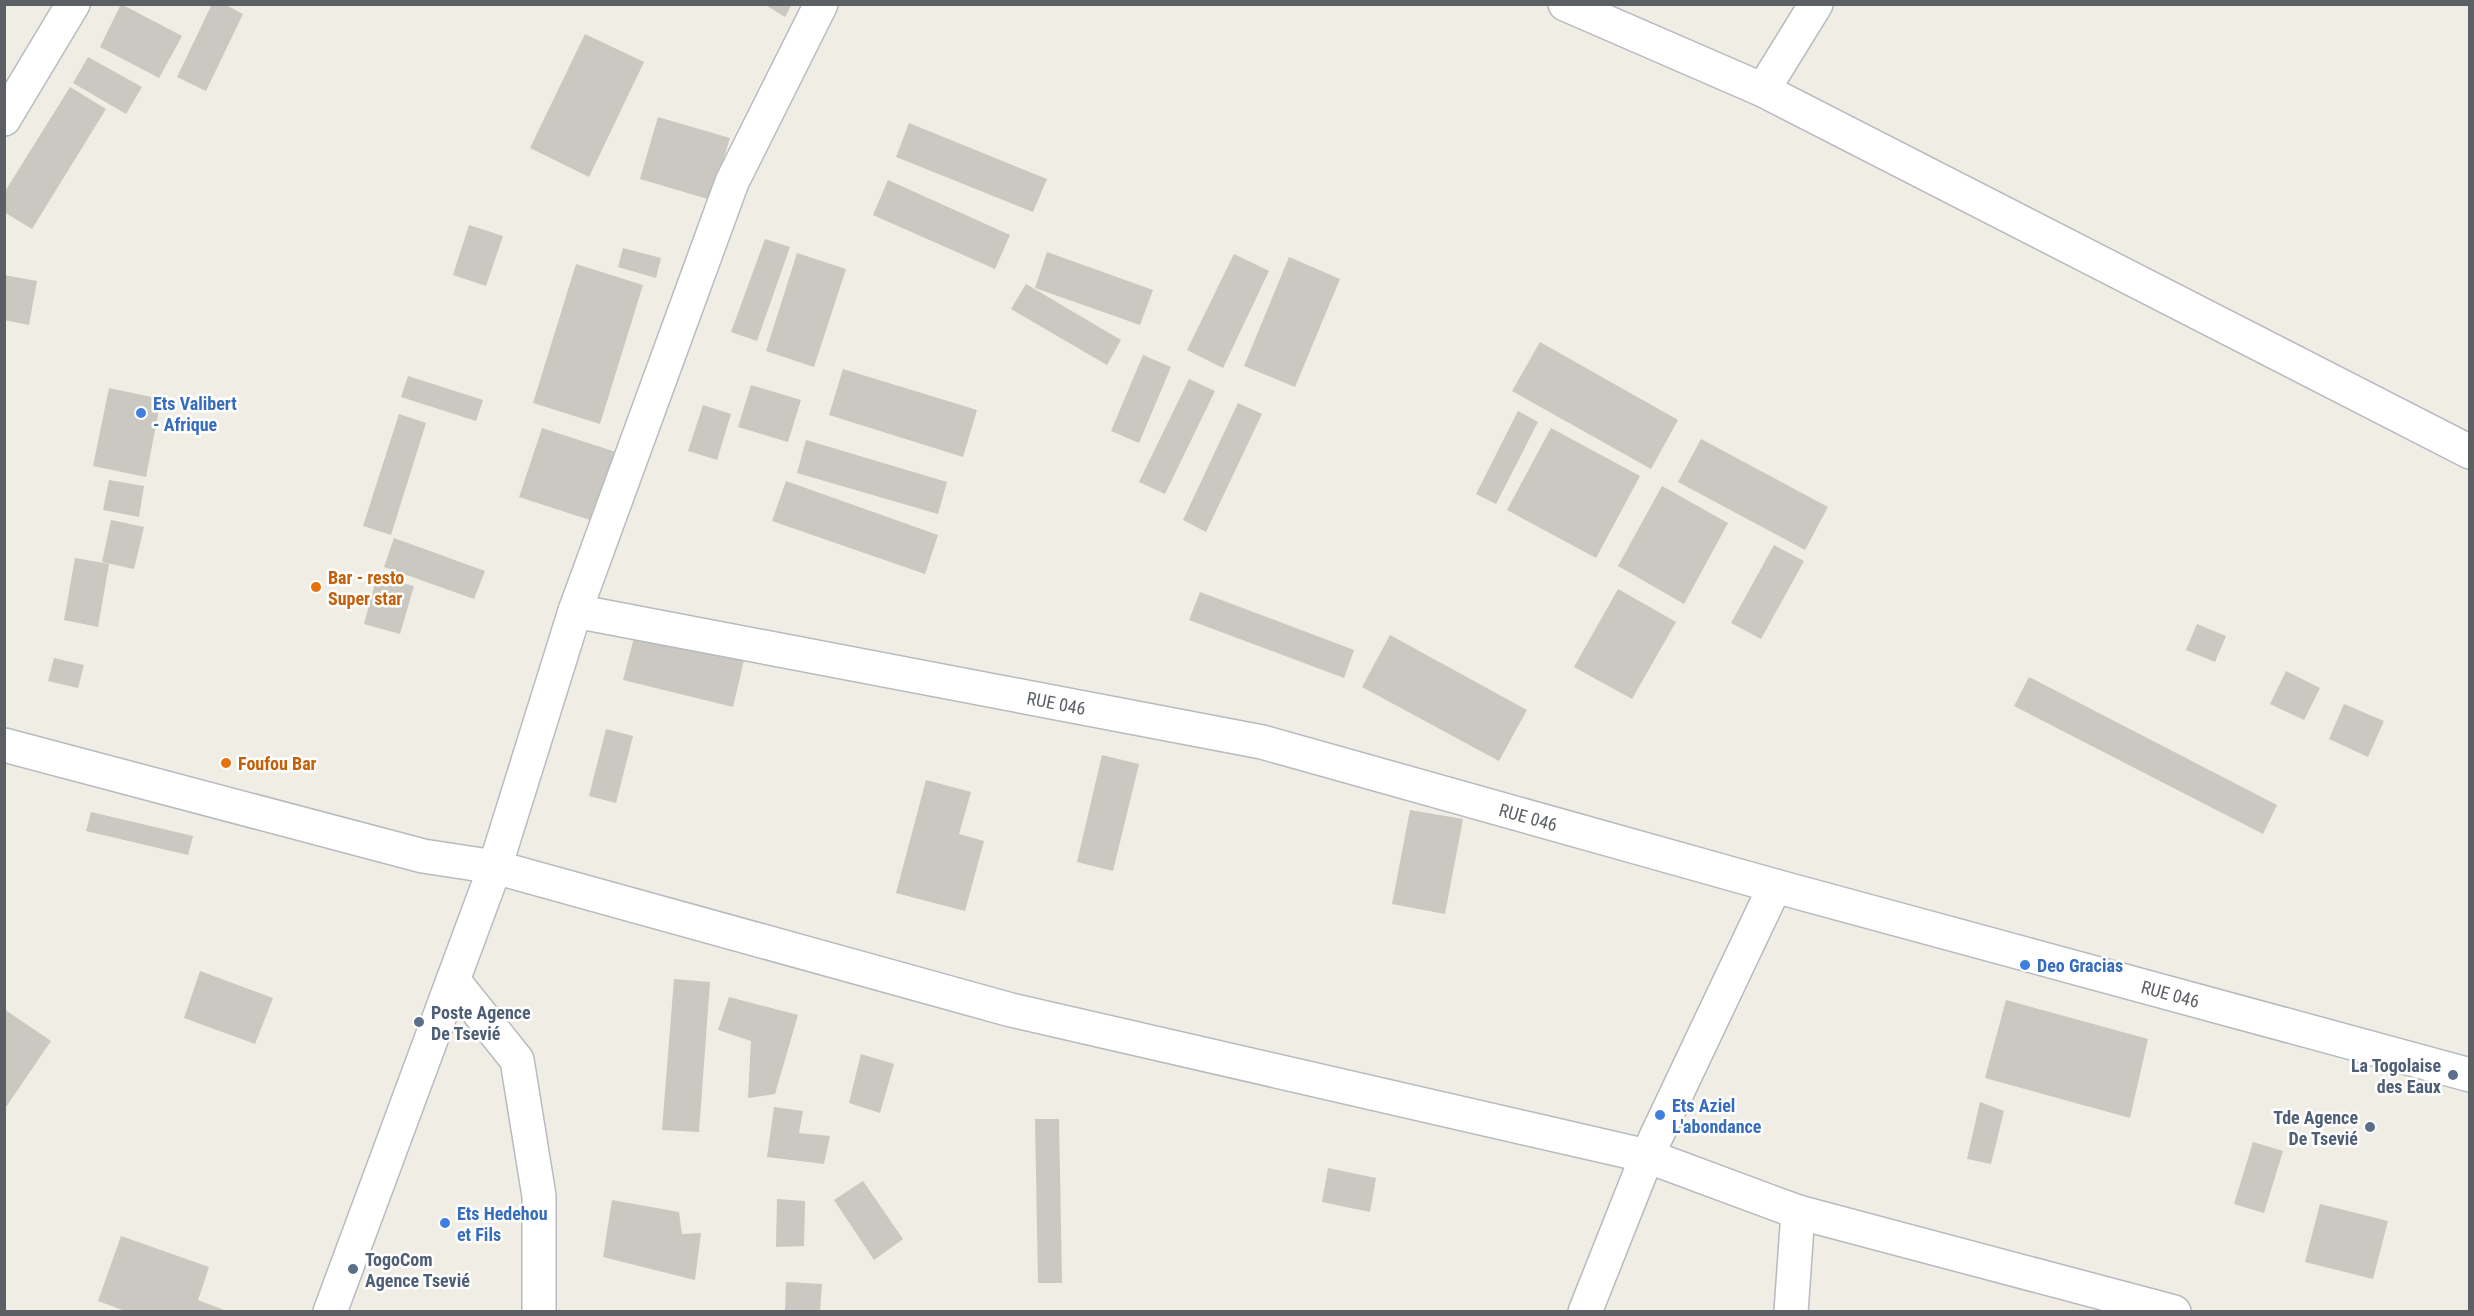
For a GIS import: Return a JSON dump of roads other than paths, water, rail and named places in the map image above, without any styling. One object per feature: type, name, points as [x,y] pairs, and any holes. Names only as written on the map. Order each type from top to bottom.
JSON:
[{"type":"street","points":[[9,103],[73,4]]},
{"type":"street","points":[[330,1311],[495,867],[575,611],[732,182],[821,4]]},
{"type":"street","points":[[1565,4],[1763,90],[2469,452]]},
{"type":"street","points":[[1763,90],[1816,4]]},
{"type":"street","name":"RUE 046","points":[[575,611],[1262,742],[1775,886],[2469,1075]]},
{"type":"street","points":[[4,745],[423,856],[495,867],[1011,1010],[1647,1156],[1798,1212],[2175,1311]]},
{"type":"street","points":[[1585,1311],[1647,1156],[1775,886]]},
{"type":"street","points":[[453,980],[517,1060],[539,1196],[539,1311]]},
{"type":"street","points":[[1791,1311],[1798,1212]]},
{"type":"place","name":"Ets Valibert - Afrique","points":[[141,413]]},
{"type":"place","name":"Bar - resto Super star","points":[[316,587]]},
{"type":"place","name":"Foufou Bar","points":[[226,763]]},
{"type":"place","name":"Deo Gracias","points":[[2025,965]]},
{"type":"place","name":"Poste Agence De Tsevié","points":[[419,1022]]},
{"type":"place","name":"La Togolaise des Eaux","points":[[2453,1075]]},
{"type":"place","name":"Ets Aziel L'abondance","points":[[1660,1115]]},
{"type":"place","name":"Tde Agence De Tsevié","points":[[2370,1127]]},
{"type":"place","name":"Ets Hedehou et Fils","points":[[445,1223]]},
{"type":"place","name":"TogoCom Agence Tsevié","points":[[353,1269]]}]
